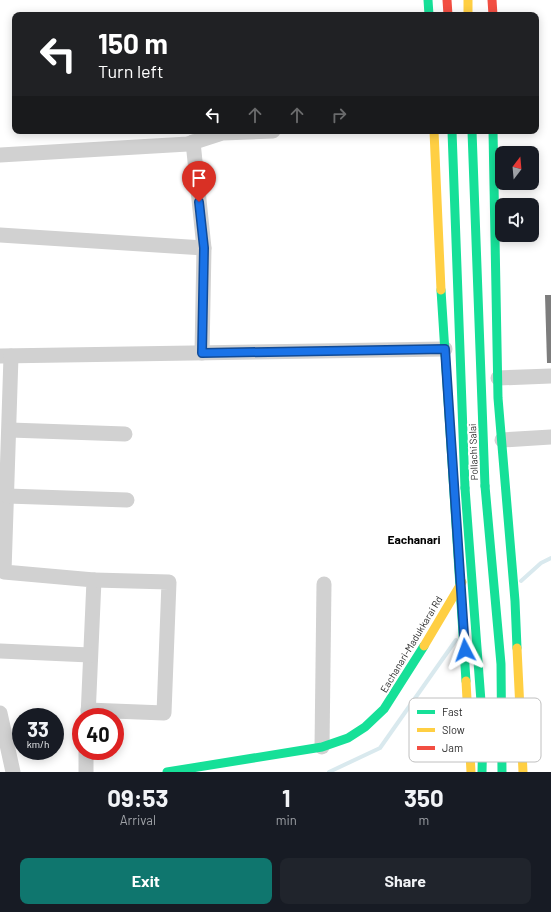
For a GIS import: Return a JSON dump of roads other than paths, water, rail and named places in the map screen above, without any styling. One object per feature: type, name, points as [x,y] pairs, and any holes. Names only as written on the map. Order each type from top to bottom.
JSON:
[{"type":"main road","points":[[428,0],[429,12]]},
{"type":"main road","points":[[447,0],[448,12]]},
{"type":"main road","points":[[468,0],[468,12]]},
{"type":"main road","points":[[492,0],[492,12]]},
{"type":"main road","points":[[434,134],[445,349],[468,698]]},
{"type":"main road","name":"Pollachi Salai","points":[[452,134],[465,488],[481,698]]},
{"type":"main road","name":"Pollachi Salai","points":[[472,134],[485,486],[502,673],[503,698]]},
{"type":"main road","points":[[493,134],[498,378],[515,601],[520,698]]},
{"type":"main road","name":"Eachanari-Madukkarai Rd","points":[[167,772],[322,747],[348,738],[366,727],[384,708],[397,691],[460,583],[509,521]]},
{"type":"main road","points":[[471,772],[472,762]]},
{"type":"main road","name":"Pollachi Salai","points":[[482,762],[482,772]]},
{"type":"main road","name":"Pollachi Salai","points":[[502,772],[503,762]]},
{"type":"main road","points":[[523,762],[523,772]]},
{"type":"street","points":[[0,155],[193,142],[219,134]]},
{"type":"street","points":[[193,142],[204,248],[202,353]]},
{"type":"street","points":[[0,235],[204,248]]},
{"type":"street","points":[[124,713],[164,713],[169,582],[94,580],[4,572],[10,430],[6,356],[445,349]]},
{"type":"street","points":[[498,378],[551,376]]},
{"type":"street","points":[[10,430],[125,434]]},
{"type":"street","points":[[502,440],[551,437]]},
{"type":"street","points":[[7,496],[127,500]]},
{"type":"street","points":[[88,708],[94,580]]},
{"type":"street","points":[[322,747],[324,584]]},
{"type":"street","points":[[0,651],[90,655]]},
{"type":"street","points":[[0,713],[13,772]]},
{"type":"street","points":[[86,760],[86,772]]},
{"type":"waterway","points":[[521,581],[541,563],[551,558]]},
{"type":"waterway","points":[[415,698],[456,640]]},
{"type":"waterway","points":[[329,772],[380,748],[409,707]]},
{"type":"district","name":"Eachanari","points":[[414,540]]}]
